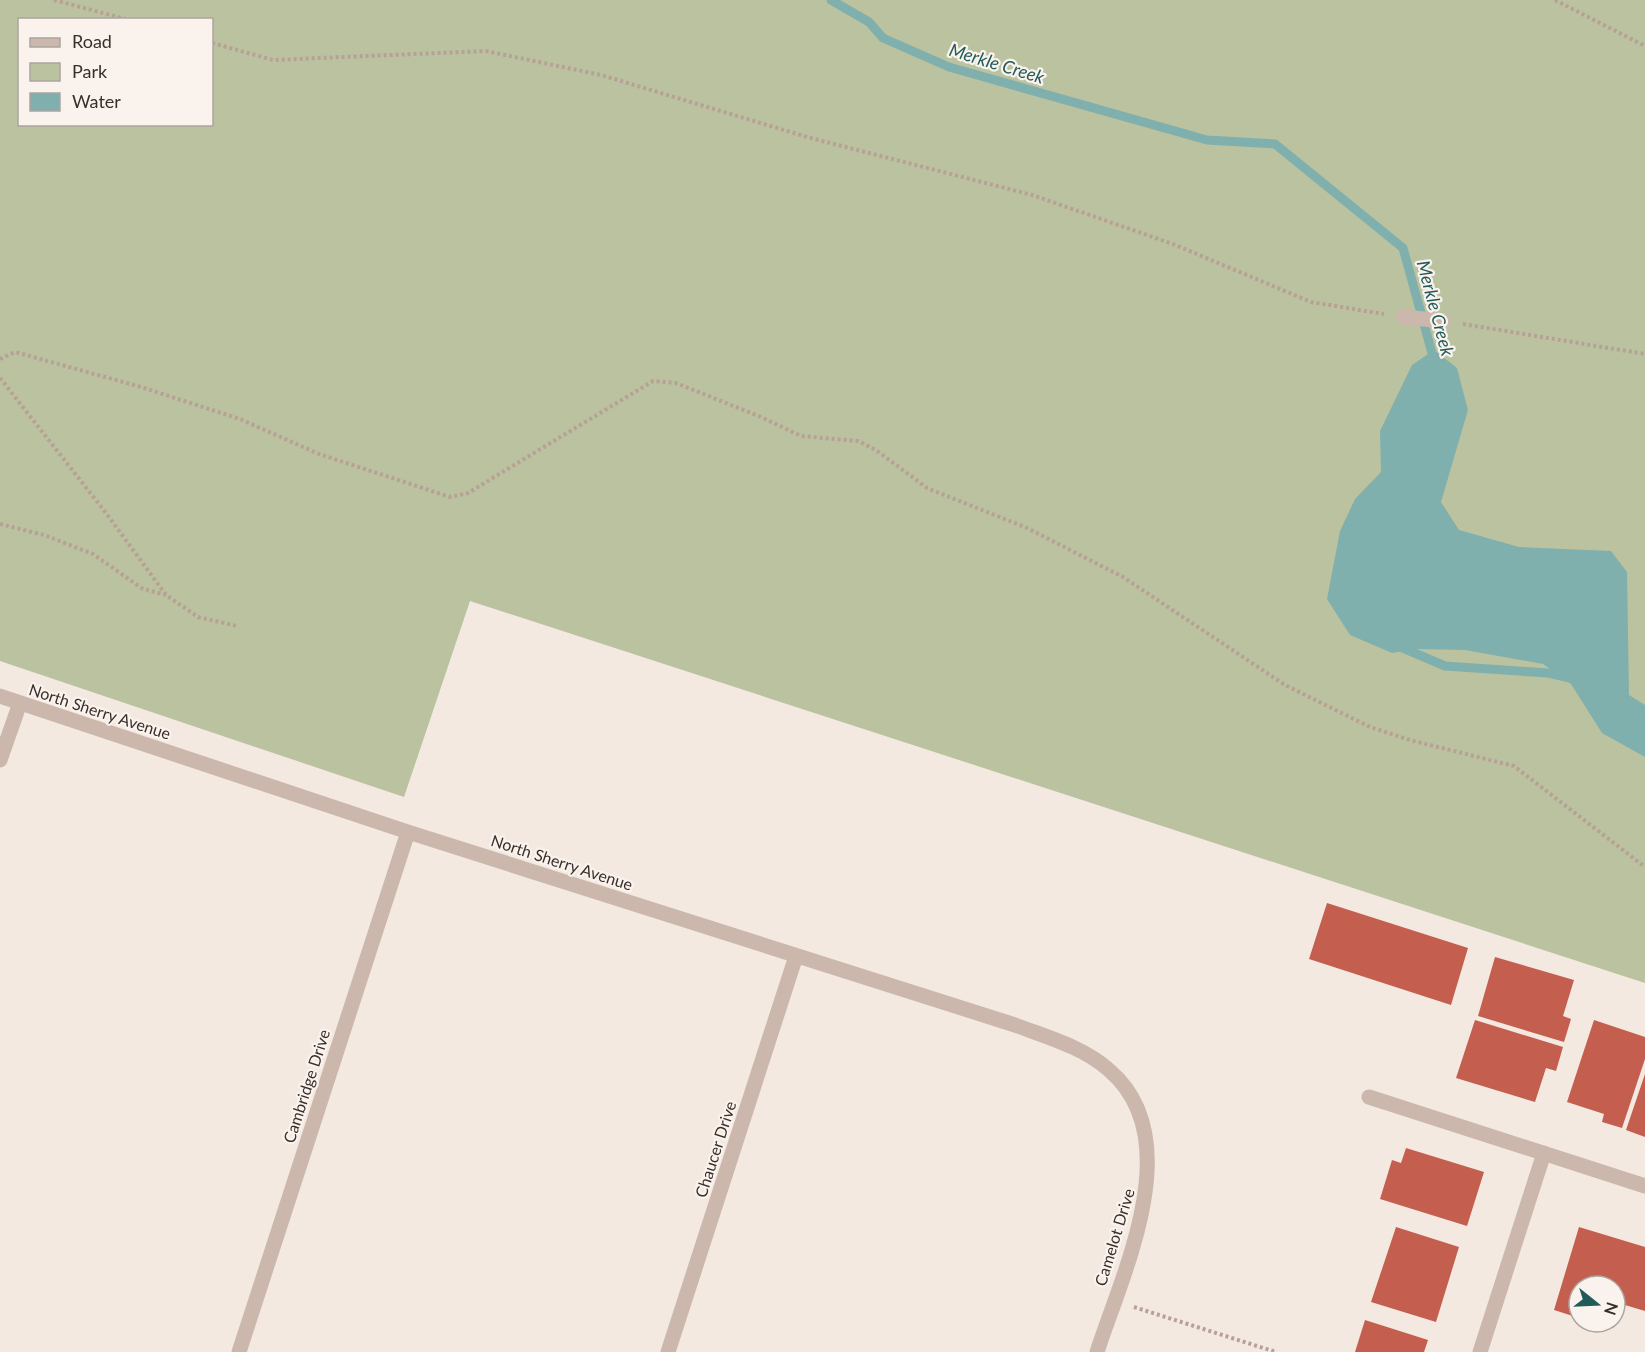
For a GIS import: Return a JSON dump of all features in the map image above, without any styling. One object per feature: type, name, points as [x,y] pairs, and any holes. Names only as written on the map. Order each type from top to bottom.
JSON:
[{"type":"street","points":[[1403,317],[1444,321]]},
{"type":"street","name":"North Sherry Avenue","points":[[0,696],[408,831],[1015,1025],[1058,1041],[1109,1069]]},
{"type":"street","points":[[0,760],[20,703]]},
{"type":"street","name":"Cambridge Drive","points":[[239,1352],[408,831]]},
{"type":"street","name":"Chaucer Drive","points":[[668,1352],[796,956]]},
{"type":"street","name":"Camelot Drive","points":[[1097,1352],[1148,1188],[1149,1159],[1136,1110],[1124,1085],[1109,1069]]},
{"type":"street","points":[[1370,1096],[1645,1186]]},
{"type":"street","points":[[1480,1352],[1544,1153]]},
{"type":"path","points":[[54,0],[122,18]]},
{"type":"path","points":[[1555,0],[1645,46]]},
{"type":"path","points":[[213,43],[273,60],[486,51],[601,75],[807,137],[1032,195],[1173,244],[1311,302],[1403,317]]},
{"type":"path","points":[[1444,321],[1645,354]]},
{"type":"path","points":[[0,359],[15,351],[141,387],[240,419],[319,454],[450,497],[468,493],[653,381],[676,383],[801,436],[858,441],[876,450],[927,488],[1027,528],[1123,577],[1285,685],[1370,727],[1410,740],[1514,766],[1645,867]]},
{"type":"path","points":[[0,378],[106,513],[166,595],[198,617],[237,626]]},
{"type":"path","points":[[0,524],[44,535],[93,554],[143,589],[166,595]]},
{"type":"path","points":[[1114,1300],[1276,1352]]},
{"type":"green space","points":[[0,0],[1645,0],[1645,983],[470,601],[404,797],[0,661]]},
{"type":"water","points":[[1434,350],[1457,368],[1468,410],[1441,502],[1459,530],[1519,547],[1611,551],[1627,572],[1629,695],[1645,705],[1645,757],[1602,733],[1571,684],[1543,664],[1465,650],[1417,649],[1392,653],[1350,635],[1327,599],[1340,531],[1355,499],[1381,472],[1380,431],[1412,365]]},
{"type":"building","points":[[1327,903],[1468,948],[1451,1005],[1309,959]]},
{"type":"building","points":[[1495,957],[1574,980],[1563,1016],[1571,1019],[1564,1042],[1478,1016]]},
{"type":"building","points":[[1475,1020],[1563,1047],[1556,1071],[1546,1068],[1535,1102],[1456,1078]]},
{"type":"building","points":[[1594,1020],[1645,1037],[1645,1059],[1622,1128],[1602,1122],[1604,1114],[1567,1102]]},
{"type":"building","points":[[1645,1074],[1645,1137],[1626,1130]]},
{"type":"building","points":[[1406,1148],[1484,1172],[1467,1226],[1380,1199],[1392,1160],[1401,1163]]},
{"type":"building","points":[[1396,1227],[1459,1247],[1436,1322],[1371,1302]]},
{"type":"building","points":[[1579,1227],[1645,1247],[1645,1311],[1627,1306],[1627,1274],[1567,1274],[1567,1314],[1554,1310]]},
{"type":"building","points":[[1365,1320],[1428,1340],[1424,1352],[1355,1352]]},
{"type":"waterway","name":"Merkle Creek","points":[[831,0],[869,22],[883,38],[949,67],[1207,140],[1275,144],[1403,248],[1435,364]]},
{"type":"waterway","name":"Merkle Creek","points":[[1398,646],[1445,666],[1548,673],[1570,678]]}]
